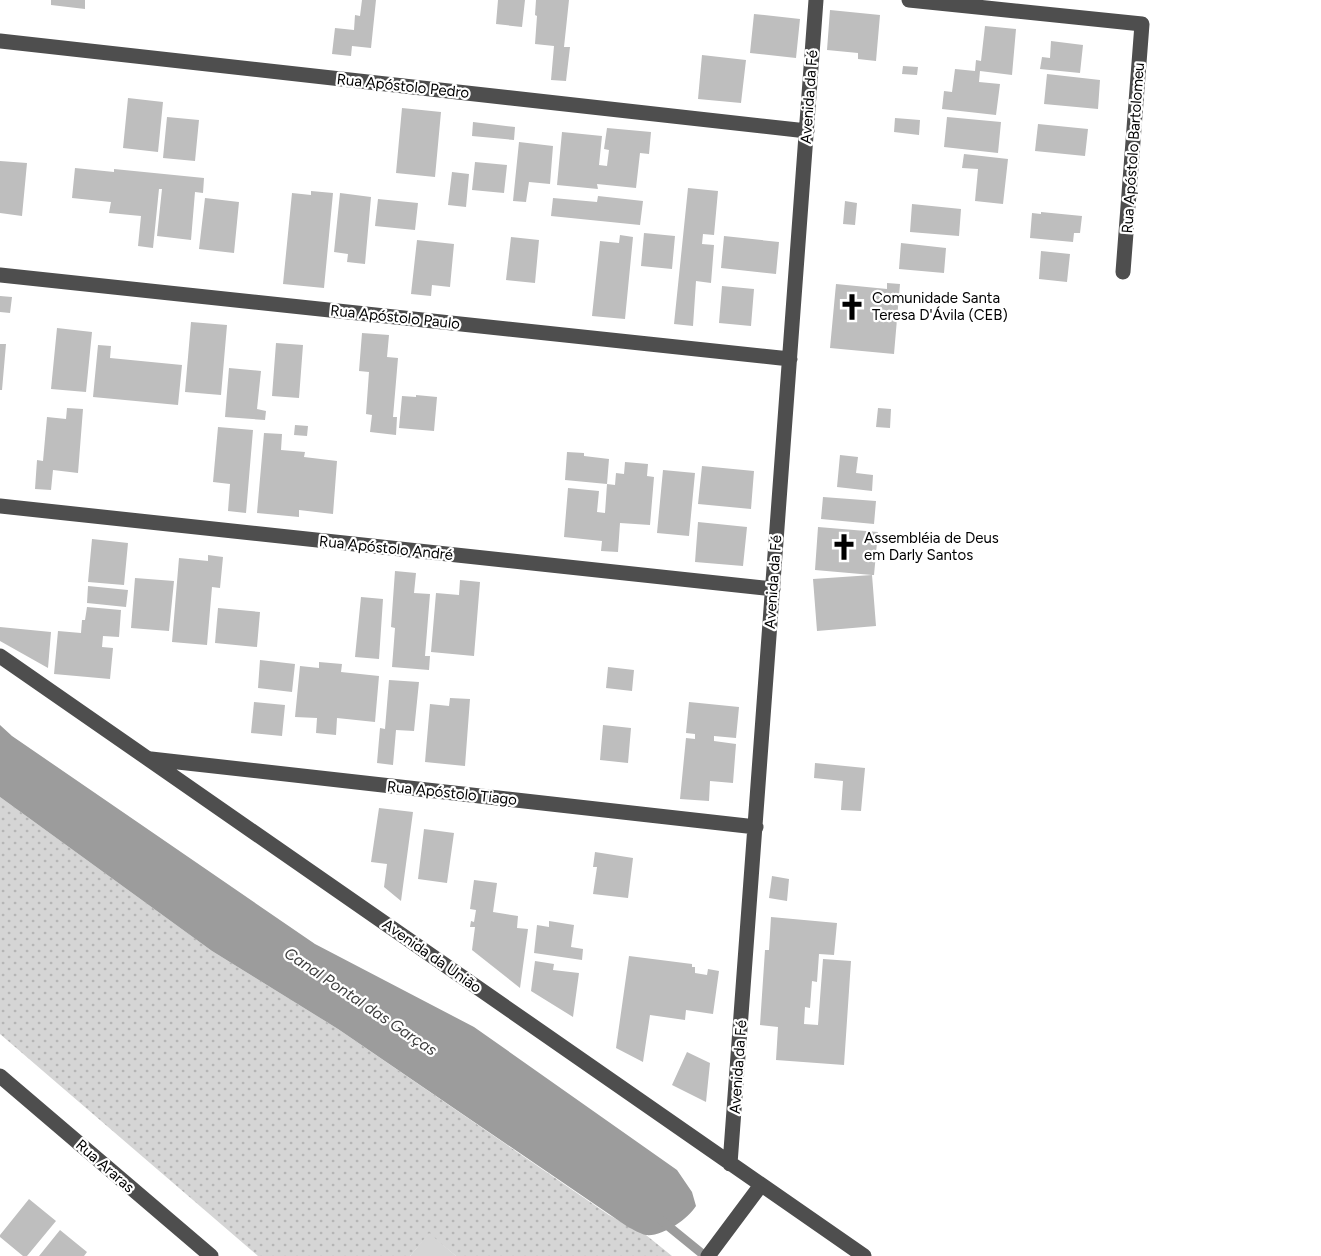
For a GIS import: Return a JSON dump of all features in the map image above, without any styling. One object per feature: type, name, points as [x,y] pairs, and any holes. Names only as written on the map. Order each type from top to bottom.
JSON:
[{"type":"street","name":"Avenida da Fé","points":[[730,1164],[816,0]]},
{"type":"street","name":"Rua Apóstolo Bartolomeu","points":[[909,0],[1142,24],[1123,272]]},
{"type":"street","name":"Rua Apóstolo Pedro","points":[[0,41],[807,131]]},
{"type":"street","name":"Rua Apóstolo Paulo","points":[[0,275],[790,359]]},
{"type":"street","name":"Rua Apóstolo André","points":[[0,506],[773,590]]},
{"type":"street","name":"Avenida da União","points":[[0,656],[864,1256]]},
{"type":"street","name":"Rua Apóstolo Tiago","points":[[147,758],[756,827]]},
{"type":"street","name":"Rua Araras","points":[[0,1076],[211,1256]]},
{"type":"street","points":[[708,1256],[761,1185]]},
{"type":"shaded area","points":[[0,797],[212,951],[338,1029],[609,1215],[646,1235],[672,1256],[456,1256],[429,1234],[410,1256],[258,1256],[0,1034]]},
{"type":"shaded area","points":[[429,1233],[456,1256],[410,1256]]},
{"type":"water","points":[[0,725],[12,736],[315,944],[474,1027],[677,1170],[692,1192],[696,1206],[681,1221],[667,1230],[652,1235],[639,1233],[338,1029],[212,951],[0,797]]},
{"type":"building","points":[[51,0],[85,0],[85,9],[51,5]]},
{"type":"building","points":[[362,0],[376,0],[371,48],[352,46],[351,56],[332,54],[335,28],[354,30],[355,15],[360,16]]},
{"type":"building","points":[[498,0],[525,0],[522,27],[496,24]]},
{"type":"building","points":[[536,0],[569,0],[564,47],[570,47],[566,81],[551,80],[554,46],[535,44]]},
{"type":"building","points":[[830,10],[880,15],[876,61],[858,59],[858,53],[827,50]]},
{"type":"building","points":[[754,14],[800,19],[796,58],[750,53]]},
{"type":"building","points":[[985,26],[1016,29],[1012,75],[980,71],[979,82],[1000,84],[996,115],[942,109],[944,91],[952,92],[955,69],[975,71],[976,60],[981,61]]},
{"type":"building","points":[[1051,41],[1083,45],[1080,73],[1040,69],[1042,57],[1050,58]]},
{"type":"building","points":[[702,55],[746,60],[741,103],[698,99]]},
{"type":"building","points":[[903,66],[918,67],[917,75],[902,74]]},
{"type":"building","points":[[1047,74],[1100,80],[1098,109],[1044,104]]},
{"type":"building","points":[[128,98],[163,102],[158,152],[123,148]]},
{"type":"building","points":[[402,108],[441,112],[435,177],[396,173]]},
{"type":"building","points":[[167,117],[199,120],[195,161],[163,158]]},
{"type":"building","points":[[947,117],[1001,122],[998,153],[944,147]]},
{"type":"building","points":[[895,118],[920,120],[919,135],[894,132]]},
{"type":"building","points":[[473,122],[515,127],[514,140],[472,136]]},
{"type":"building","points":[[1038,124],[1088,129],[1085,156],[1035,151]]},
{"type":"building","points":[[607,128],[651,132],[649,154],[640,153],[636,188],[597,184],[598,189],[557,185],[562,132],[602,136],[599,165],[607,166],[609,150],[604,149]]},
{"type":"building","points":[[519,142],[553,146],[550,184],[529,182],[526,202],[513,201]]},
{"type":"building","points":[[964,154],[1008,159],[1003,204],[975,201],[978,169],[962,168]]},
{"type":"building","points":[[0,161],[27,163],[22,216],[0,213]]},
{"type":"building","points":[[475,162],[507,165],[504,193],[472,190]]},
{"type":"building","points":[[75,168],[114,172],[114,169],[204,178],[203,193],[195,192],[191,240],[157,236],[162,189],[159,189],[153,248],[138,246],[141,216],[109,213],[111,202],[72,198]]},
{"type":"building","points":[[452,172],[469,174],[466,207],[448,205]]},
{"type":"building","points":[[688,188],[718,191],[714,235],[703,234],[702,244],[714,245],[711,283],[696,281],[693,326],[674,324]]},
{"type":"building","points":[[311,191],[333,193],[324,288],[283,284],[292,193],[311,195]]},
{"type":"building","points":[[340,193],[371,197],[365,264],[347,262],[348,254],[334,252]]},
{"type":"building","points":[[598,196],[643,201],[640,225],[551,216],[553,198],[597,202]]},
{"type":"building","points":[[205,198],[239,202],[234,253],[199,249]]},
{"type":"building","points":[[378,199],[418,203],[415,230],[375,226]]},
{"type":"building","points":[[845,201],[857,203],[855,225],[843,224]]},
{"type":"building","points":[[912,204],[961,209],[959,236],[910,232]]},
{"type":"building","points":[[1041,212],[1082,216],[1080,233],[1074,233],[1073,242],[1030,238],[1032,213],[1041,214]]},
{"type":"building","points":[[644,233],[675,236],[672,269],[641,266]]},
{"type":"building","points":[[620,235],[633,237],[625,319],[592,316],[600,241],[619,243]]},
{"type":"building","points":[[724,236],[779,242],[776,274],[721,268]]},
{"type":"building","points":[[511,237],[539,240],[535,283],[506,280]]},
{"type":"building","points":[[417,240],[454,244],[450,287],[432,285],[431,296],[411,294]]},
{"type":"building","points":[[901,243],[946,248],[944,273],[899,269]]},
{"type":"building","points":[[1041,251],[1070,254],[1067,282],[1039,279]]},
{"type":"building","points":[[887,283],[900,284],[894,354],[830,348],[836,284],[887,289]]},
{"type":"building","points":[[722,286],[754,289],[751,326],[719,323]]},
{"type":"building","points":[[0,296],[12,297],[10,313],[0,312]]},
{"type":"building","points":[[191,322],[227,325],[221,395],[185,392]]},
{"type":"building","points":[[57,328],[92,332],[86,392],[51,389]]},
{"type":"building","points":[[362,333],[389,335],[387,357],[398,358],[393,417],[397,417],[396,435],[370,432],[372,415],[366,414],[369,372],[359,371]]},
{"type":"building","points":[[276,343],[303,345],[299,398],[272,396]]},
{"type":"building","points":[[0,344],[6,344],[2,390],[0,390]]},
{"type":"building","points":[[98,345],[111,346],[110,358],[182,365],[178,405],[93,397]]},
{"type":"building","points":[[229,368],[261,371],[257,409],[266,411],[265,420],[225,417]]},
{"type":"building","points":[[416,395],[437,397],[434,431],[399,428],[402,396],[416,397]]},
{"type":"building","points":[[67,408],[83,409],[78,473],[53,470],[51,490],[35,489],[37,460],[43,461],[47,417],[66,419]]},
{"type":"building","points":[[878,408],[891,409],[890,428],[876,427]]},
{"type":"building","points":[[295,425],[308,426],[307,436],[294,435]]},
{"type":"building","points":[[218,427],[253,430],[246,513],[228,511],[230,484],[213,482]]},
{"type":"building","points":[[264,433],[282,434],[281,450],[305,452],[304,457],[337,461],[333,514],[299,510],[299,517],[257,513]]},
{"type":"building","points":[[567,452],[584,453],[584,456],[609,459],[607,484],[565,480]]},
{"type":"building","points":[[840,455],[858,457],[856,473],[873,475],[872,491],[837,487]]},
{"type":"building","points":[[625,462],[648,464],[647,476],[654,477],[650,525],[620,523],[618,552],[601,551],[602,541],[564,537],[568,488],[599,491],[597,512],[605,513],[607,484],[615,485],[616,473],[624,474]]},
{"type":"building","points":[[702,466],[754,471],[751,509],[698,504]]},
{"type":"building","points":[[663,470],[695,473],[689,536],[657,533]]},
{"type":"building","points":[[823,497],[876,501],[874,524],[821,519]]},
{"type":"building","points":[[698,522],[747,527],[743,566],[695,562]]},
{"type":"building","points":[[818,527],[878,532],[874,575],[815,570]]},
{"type":"building","points":[[92,539],[128,543],[124,585],[88,582]]},
{"type":"building","points":[[208,555],[223,557],[220,588],[212,587],[207,645],[172,642],[179,558],[208,561]]},
{"type":"building","points":[[395,571],[416,573],[414,593],[430,594],[425,656],[430,656],[429,670],[392,667],[395,628],[391,627]]},
{"type":"building","points":[[872,575],[876,626],[817,631],[813,579]]},
{"type":"building","points":[[135,578],[174,581],[169,631],[131,628]]},
{"type":"building","points":[[460,580],[480,582],[474,656],[431,652],[436,593],[459,595]]},
{"type":"building","points":[[88,586],[128,590],[126,607],[87,603]]},
{"type":"building","points":[[361,597],[383,599],[379,659],[355,657]]},
{"type":"building","points":[[87,607],[121,610],[119,637],[103,636],[102,647],[113,648],[110,679],[54,674],[58,631],[81,633],[82,620],[85,620]]},
{"type":"building","points":[[218,608],[260,612],[257,647],[215,643]]},
{"type":"building","points":[[0,627],[51,632],[48,668],[0,641]]},
{"type":"building","points":[[260,660],[295,664],[292,692],[258,688]]},
{"type":"building","points":[[319,662],[342,664],[341,672],[379,676],[375,722],[337,718],[336,735],[316,733],[317,718],[295,717],[300,666],[319,668]]},
{"type":"building","points":[[608,667],[634,670],[632,691],[606,688]]},
{"type":"building","points":[[389,680],[419,682],[414,731],[396,730],[393,765],[377,763],[380,728],[385,729]]},
{"type":"building","points":[[450,698],[470,699],[465,766],[425,762],[430,704],[449,706]]},
{"type":"building","points":[[254,702],[285,705],[282,736],[251,733]]},
{"type":"building","points":[[689,702],[739,707],[736,738],[714,736],[714,741],[736,744],[733,783],[710,781],[709,801],[680,799],[686,738],[695,739],[695,734],[686,733]]},
{"type":"building","points":[[603,725],[631,728],[628,763],[600,760]]},
{"type":"building","points":[[815,763],[865,768],[861,811],[841,810],[843,781],[814,778]]},
{"type":"building","points":[[379,808],[413,812],[401,901],[384,887],[387,864],[371,862]]},
{"type":"building","points":[[424,829],[454,833],[447,883],[418,879]]},
{"type":"building","points":[[595,852],[633,858],[628,898],[593,894],[597,867],[593,867]]},
{"type":"building","points":[[772,876],[789,879],[787,901],[769,898]]},
{"type":"building","points":[[474,880],[497,883],[493,912],[518,916],[517,928],[528,929],[520,988],[472,950],[475,927],[470,927],[471,921],[474,922],[476,910],[470,909]]},
{"type":"building","points":[[771,917],[837,923],[834,955],[819,954],[817,982],[812,981],[810,1008],[805,1007],[804,1024],[818,1025],[823,959],[851,961],[844,1065],[776,1060],[778,1027],[760,1025],[765,950],[769,950]]},
{"type":"building","points":[[549,921],[574,925],[571,947],[583,949],[582,960],[534,953],[537,925],[549,927]]},
{"type":"building","points":[[629,956],[692,964],[692,967],[695,967],[695,973],[707,975],[708,969],[719,971],[713,1014],[686,1010],[685,1020],[650,1015],[643,1062],[616,1048]]},
{"type":"building","points":[[535,961],[554,964],[553,970],[579,973],[573,1017],[531,991]]},
{"type":"building","points":[[687,1052],[710,1063],[706,1102],[672,1085]]},
{"type":"building","points":[[29,1199],[56,1221],[27,1256],[23,1256],[0,1235]]},
{"type":"building","points":[[60,1230],[87,1252],[84,1256],[39,1256]]},
{"type":"waterway","name":"Canal Pontal das Garças","points":[[662,1221],[705,1256]]},
{"type":"place","name":"Comunidade Santa Teresa D'Ávila (CEB)","points":[[852,307]]},
{"type":"place","name":"Assembléia de Deus em Darly Santos","points":[[844,547]]}]
